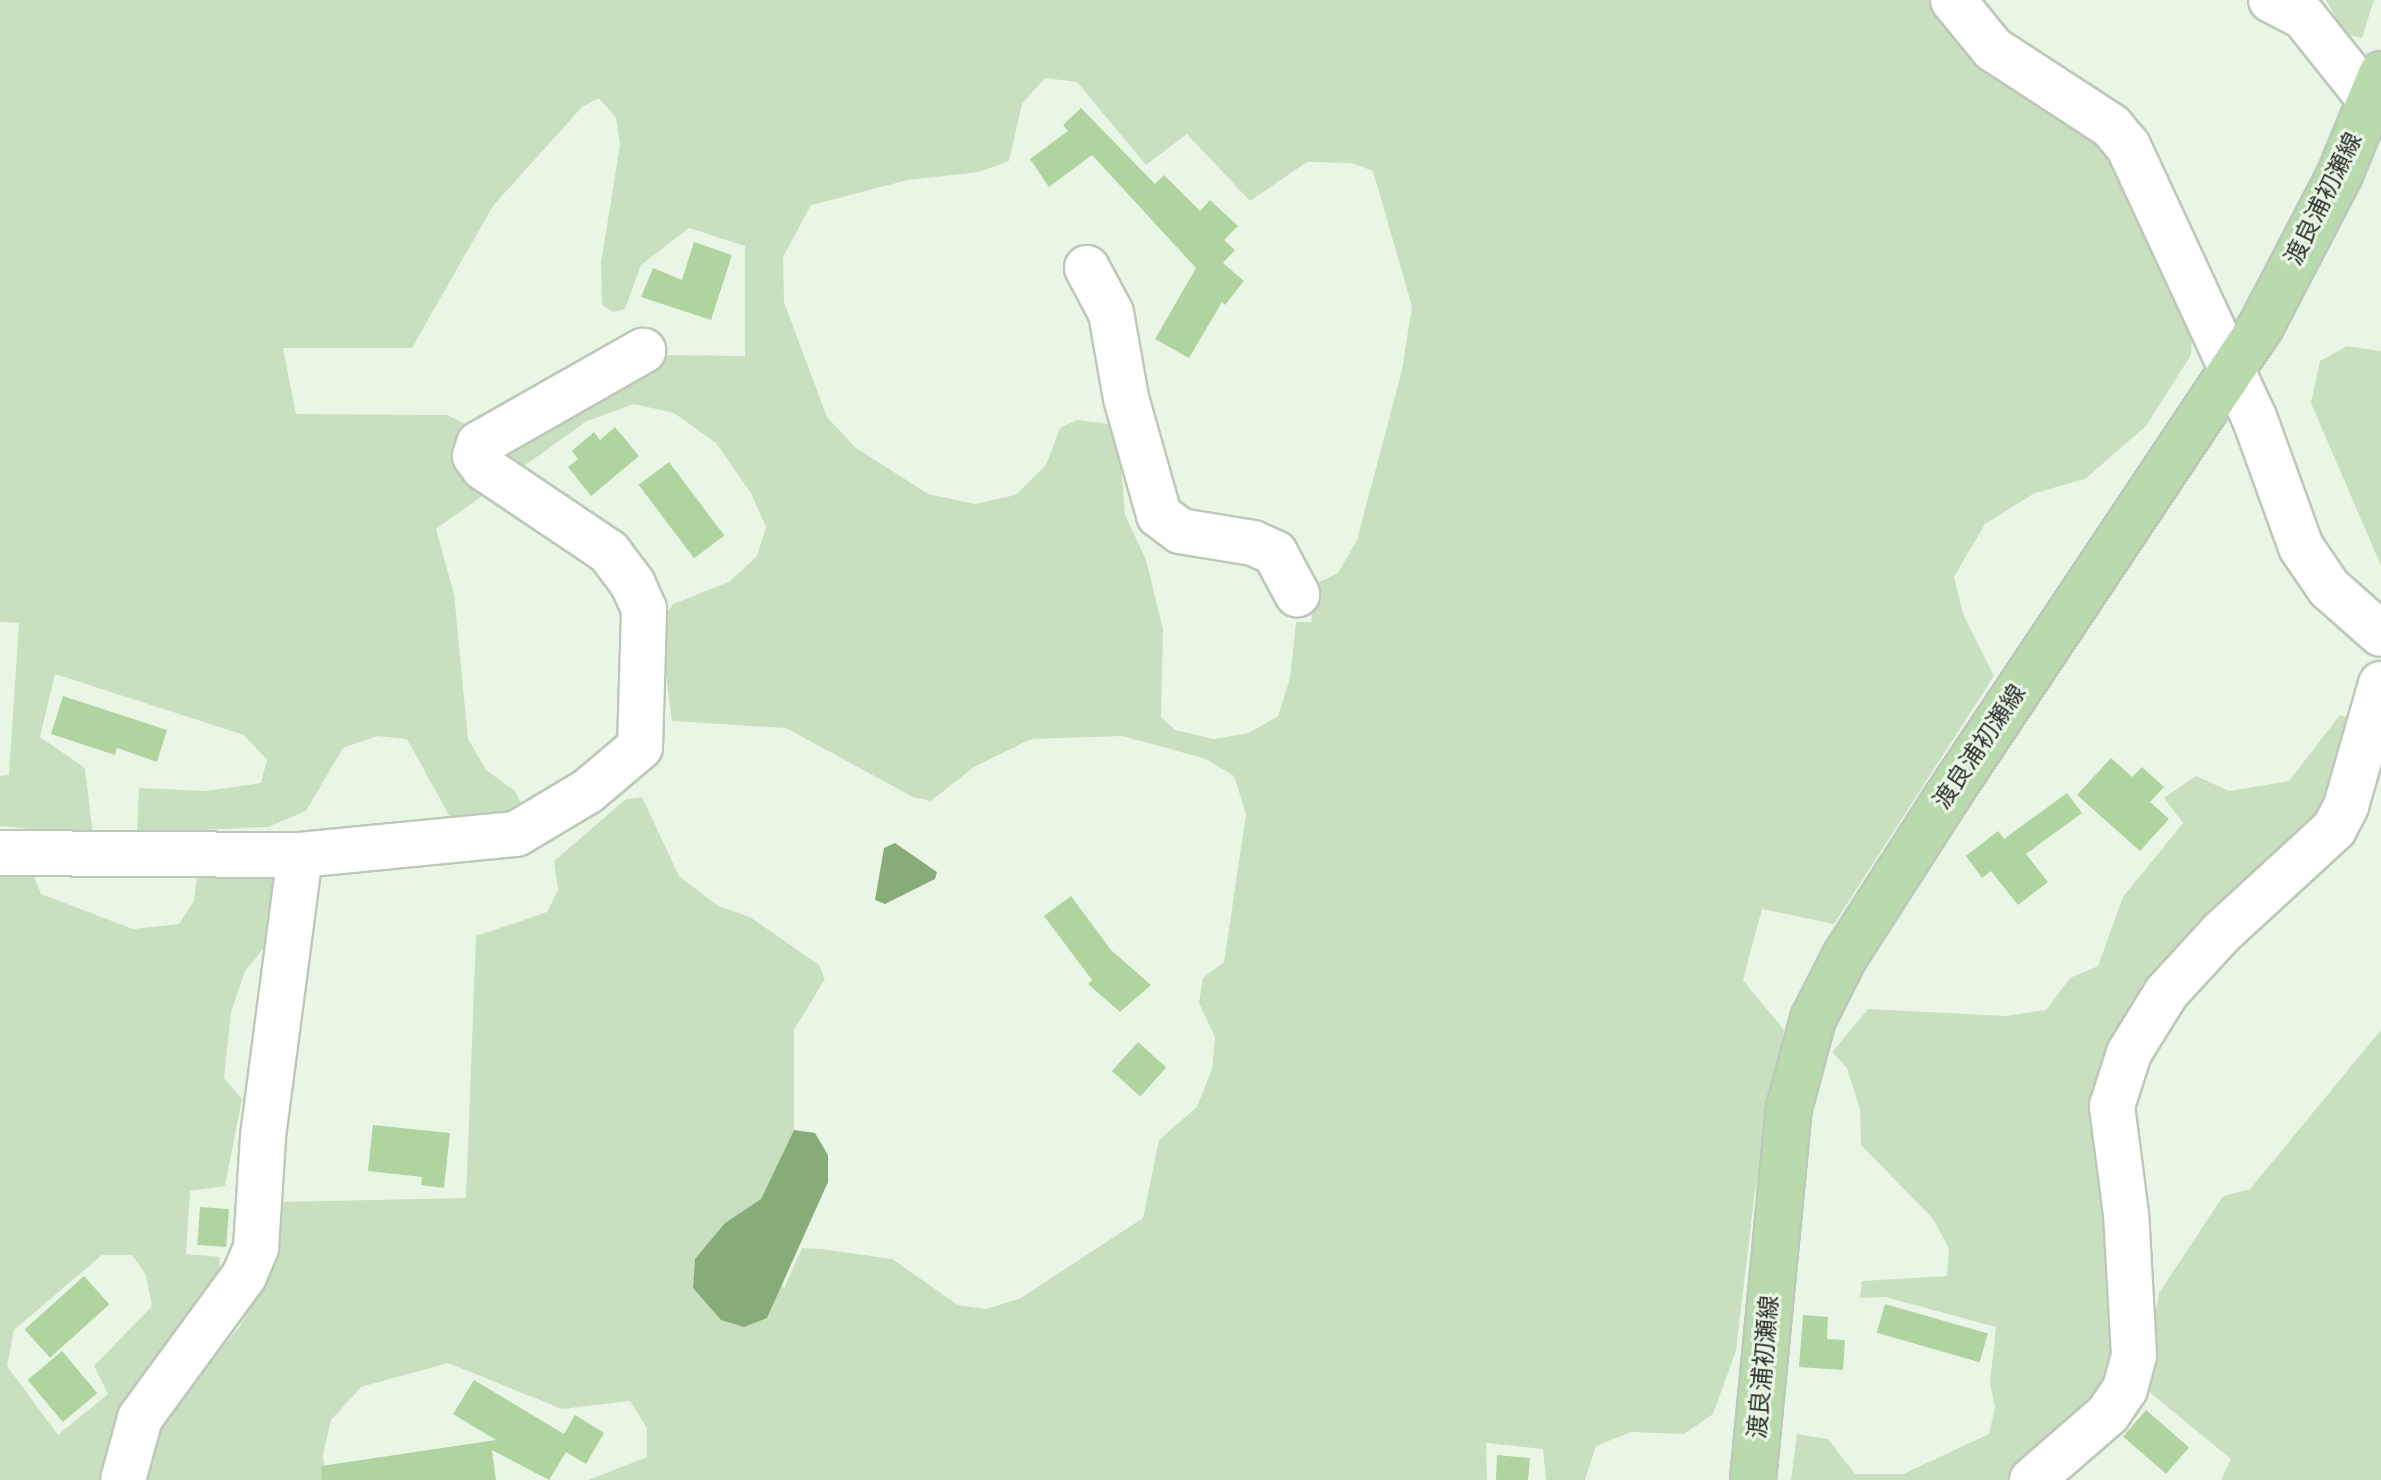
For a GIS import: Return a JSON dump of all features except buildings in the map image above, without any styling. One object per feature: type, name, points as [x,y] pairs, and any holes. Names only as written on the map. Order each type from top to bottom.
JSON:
[{"type":"main road","name":"渡良浦初瀬線","points":[[1753,1480],[1789,1108],[1813,1019],[1845,956],[1930,823],[2230,374],[2304,245],[2378,81]]},
{"type":"street","points":[[1953,0],[1993,49],[2111,126],[2128,146],[2230,374],[2268,451],[2301,547],[2329,588],[2381,634]]},
{"type":"street","points":[[2271,0],[2303,16],[2378,81]]},
{"type":"street","points":[[1087,268],[1111,313],[1126,398],[1159,515],[1180,531],[1253,543],[1275,553],[1297,594]]},
{"type":"street","points":[[0,853],[300,855],[516,834],[588,791],[640,747],[644,609],[633,584],[609,552],[484,468],[475,456],[479,444],[643,351]]},
{"type":"street","points":[[2032,1480],[2108,1414],[2125,1389],[2134,1355],[2126,1214],[2112,1106],[2129,1053],[2184,973],[2334,829],[2346,806],[2381,684]]},
{"type":"street","points":[[123,1480],[140,1418],[244,1276],[256,1248],[263,1137],[300,855]]},
{"type":"shaded area","points":[[0,0],[1937,0],[2053,96],[2111,154],[2193,319],[2191,355],[2146,426],[2085,479],[2035,493],[1985,524],[1954,577],[1963,614],[1994,676],[1834,924],[1762,909],[1743,980],[1784,1030],[1754,1199],[1736,1351],[1713,1414],[1684,1434],[1631,1432],[1596,1446],[1585,1480],[1546,1480],[1543,1449],[1486,1443],[1487,1480],[588,1480],[647,1457],[647,1428],[630,1401],[562,1409],[448,1363],[361,1387],[331,1420],[323,1455],[326,1480],[144,1480],[152,1446],[171,1407],[240,1326],[277,1261],[281,1202],[466,1198],[476,936],[547,912],[558,890],[554,861],[626,799],[642,797],[679,876],[718,906],[750,917],[819,965],[825,979],[794,1030],[794,1130],[761,1199],[725,1223],[784,1288],[802,1248],[821,1249],[892,1259],[958,1305],[986,1309],[1021,1298],[1143,1218],[1159,1140],[1197,1107],[1212,1069],[1215,1037],[1199,1003],[1203,978],[1224,962],[1246,814],[1234,776],[1206,759],[1123,736],[1031,739],[974,767],[931,801],[913,797],[786,728],[672,721],[659,624],[673,604],[729,582],[757,556],[766,527],[751,493],[716,443],[674,413],[634,404],[587,421],[436,529],[454,594],[468,739],[486,770],[515,791],[521,803],[506,819],[460,825],[450,817],[407,739],[377,736],[343,748],[306,811],[268,827],[137,833],[139,788],[206,791],[261,783],[267,760],[244,735],[55,674],[40,737],[85,768],[93,835],[0,826],[0,776],[9,775],[19,623],[0,622]],"holes":[[[1045,78],[1077,82],[1146,165],[1187,134],[1250,201],[1307,162],[1352,163],[1373,171],[1412,306],[1402,370],[1357,540],[1338,573],[1317,583],[1311,622],[1296,622],[1290,678],[1278,716],[1249,733],[1214,739],[1175,730],[1161,717],[1163,629],[1146,560],[1125,515],[1118,425],[1077,420],[1060,428],[1046,465],[1016,495],[975,504],[928,494],[855,447],[827,417],[784,302],[783,257],[811,205],[908,180],[979,172],[1009,161],[1022,104]],[[599,98],[616,118],[620,145],[601,263],[602,305],[613,312],[625,309],[641,265],[689,228],[745,246],[745,356],[659,355],[501,442],[447,415],[296,414],[283,348],[412,348],[493,206],[582,107]]]},
{"type":"shaded area","points":[[2326,0],[2374,0],[2362,38],[2345,34]]},
{"type":"shaded area","points":[[2347,346],[2381,351],[2381,566],[2311,403],[2320,361]]},
{"type":"shaded area","points":[[2340,715],[2358,721],[2334,792],[2309,837],[2134,1011],[2123,1371],[2011,1480],[1791,1480],[1797,1434],[1828,1439],[1855,1474],[1903,1474],[1989,1434],[1995,1407],[1990,1383],[1996,1327],[1885,1297],[1860,1298],[1862,1281],[1947,1276],[1949,1249],[1934,1220],[1861,1145],[1860,1109],[1847,1068],[1832,1052],[1868,1009],[2005,1016],[2046,1010],[2070,978],[2098,966],[2123,897],[2183,823],[2164,798],[2196,776],[2229,791],[2289,781]]},
{"type":"shaded area","points":[[895,843],[937,872],[935,879],[885,904],[875,900],[884,848]]},
{"type":"shaded area","points":[[279,866],[274,936],[245,971],[231,1012],[224,1078],[242,1099],[225,1186],[190,1191],[186,1254],[220,1257],[219,1279],[188,1325],[145,1372],[116,1425],[103,1480],[0,1480],[0,869],[32,871],[41,894],[133,929],[179,924],[194,901],[198,867]],"holes":[[[102,1255],[132,1255],[146,1275],[152,1306],[94,1366],[108,1394],[58,1435],[7,1366],[14,1330]]]},
{"type":"shaded area","points":[[2381,1030],[2381,1480],[2221,1480],[2231,1459],[2143,1387],[2159,1293],[2223,1196],[2250,1189]]},
{"type":"shaded area","points":[[794,1130],[815,1133],[828,1155],[828,1182],[767,1318],[744,1327],[721,1320],[693,1288],[695,1259],[725,1223],[761,1199]]}]
